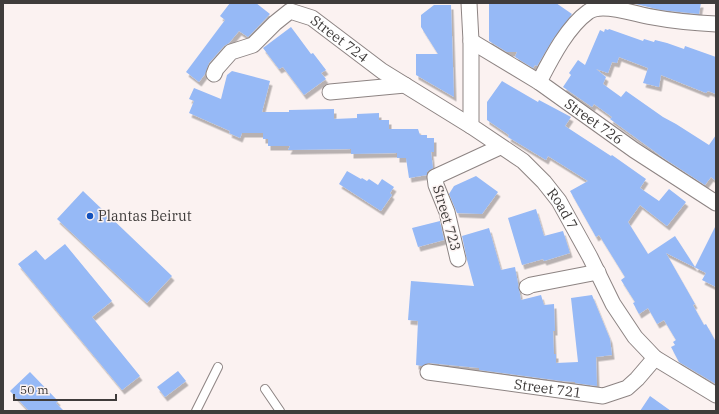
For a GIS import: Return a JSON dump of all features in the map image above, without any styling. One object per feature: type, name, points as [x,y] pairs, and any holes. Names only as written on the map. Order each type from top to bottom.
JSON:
[{"type":"street","points":[[469,3],[471,41],[471,126]]},
{"type":"street","points":[[538,82],[557,47],[577,23],[589,12],[596,9],[603,8],[695,23],[716,24]]},
{"type":"street","name":"Street 724","points":[[214,74],[216,69],[231,52],[253,45],[275,23],[290,11],[312,18],[382,71],[471,126]]},
{"type":"street","name":"Street 726","points":[[471,41],[538,82],[634,150],[716,203]]},
{"type":"street","points":[[330,92],[405,85]]},
{"type":"street","name":"Road 7","points":[[471,126],[500,147],[523,161],[544,182],[559,201],[598,272],[613,304],[635,337],[655,358],[716,395]]},
{"type":"street","name":"Street 723","points":[[458,259],[435,177],[500,147]]},
{"type":"street","points":[[527,287],[598,272]]},
{"type":"street","name":"Street 721","points":[[428,372],[603,396],[627,388],[655,358]]},
{"type":"lane","points":[[196,411],[218,367]]},
{"type":"lane","points":[[265,389],[280,411]]},
{"type":"building","points":[[230,3],[256,3],[270,14],[248,37],[239,31],[209,63],[205,74],[199,82],[186,72],[225,20],[220,16]]},
{"type":"building","points":[[489,3],[556,3],[572,14],[553,39],[537,66],[535,65],[533,68],[515,57],[517,52],[507,52],[489,41]]},
{"type":"building","points":[[631,3],[701,3],[699,14],[661,10]]},
{"type":"building","points":[[434,5],[451,5],[454,97],[416,75],[416,54],[438,54],[421,27],[421,15]]},
{"type":"building","points":[[291,27],[311,54],[313,53],[326,70],[321,73],[326,79],[304,95],[283,67],[279,69],[263,48]]},
{"type":"building","points":[[605,29],[609,29],[643,41],[644,39],[654,42],[655,40],[684,49],[685,46],[716,57],[716,94],[708,91],[706,93],[661,75],[659,87],[643,83],[648,68],[619,57],[617,63],[612,62],[608,73],[596,69],[606,77],[603,84],[621,97],[626,91],[663,117],[709,145],[716,135],[716,181],[711,177],[705,185],[665,159],[610,119],[612,117],[594,104],[592,107],[563,87],[571,75],[569,73],[578,60],[585,65],[600,30],[604,32]]},
{"type":"building","points":[[232,71],[270,81],[262,112],[334,109],[334,119],[357,118],[357,114],[379,113],[379,120],[389,120],[389,129],[418,129],[420,135],[427,135],[427,138],[434,138],[434,152],[431,152],[433,168],[427,172],[427,175],[409,178],[406,158],[397,158],[397,153],[351,154],[351,149],[288,150],[290,146],[268,146],[268,139],[263,139],[263,133],[242,133],[240,138],[229,133],[230,131],[189,113],[194,101],[189,99],[194,88],[221,99],[227,75]]},
{"type":"building","points":[[502,81],[538,102],[539,100],[571,117],[565,126],[611,156],[612,155],[646,179],[640,188],[659,201],[669,189],[686,202],[667,226],[640,205],[628,222],[648,254],[675,236],[695,267],[716,225],[716,287],[702,280],[706,273],[666,253],[695,304],[693,305],[704,325],[706,324],[716,342],[716,384],[679,362],[671,347],[675,345],[673,342],[676,340],[664,320],[657,324],[648,308],[639,314],[633,303],[635,302],[621,280],[625,277],[599,235],[596,237],[570,191],[588,181],[548,156],[546,160],[508,137],[509,135],[487,120],[487,102]]},
{"type":"building","points":[[347,171],[361,179],[362,178],[367,181],[369,179],[378,185],[382,179],[394,187],[390,193],[392,195],[381,211],[339,184]]},
{"type":"building","points":[[476,176],[498,192],[482,214],[457,213],[449,194],[454,186]]},
{"type":"building","points":[[83,191],[172,276],[147,303],[57,219]]},
{"type":"building","points":[[536,209],[544,236],[563,231],[570,253],[544,261],[543,259],[522,265],[508,218]]},
{"type":"building","points":[[440,221],[444,240],[418,247],[412,228]]},
{"type":"building","points":[[489,228],[501,270],[515,267],[521,300],[541,295],[544,305],[554,304],[555,331],[553,331],[556,363],[578,362],[571,298],[592,295],[610,339],[612,355],[596,357],[597,386],[479,370],[479,368],[429,363],[422,366],[416,365],[418,321],[408,320],[411,281],[474,286],[462,236]]},
{"type":"building","points":[[65,244],[112,301],[92,317],[140,376],[122,390],[18,264],[36,250],[45,260]]},
{"type":"building","points":[[178,371],[186,381],[165,397],[157,387]]},
{"type":"building","points":[[30,372],[58,401],[56,403],[64,411],[29,411],[10,391]]},
{"type":"building","points":[[650,396],[671,411],[640,411]]},
{"type":"place","name":"Plantas Beirut","points":[[90,216]]}]
